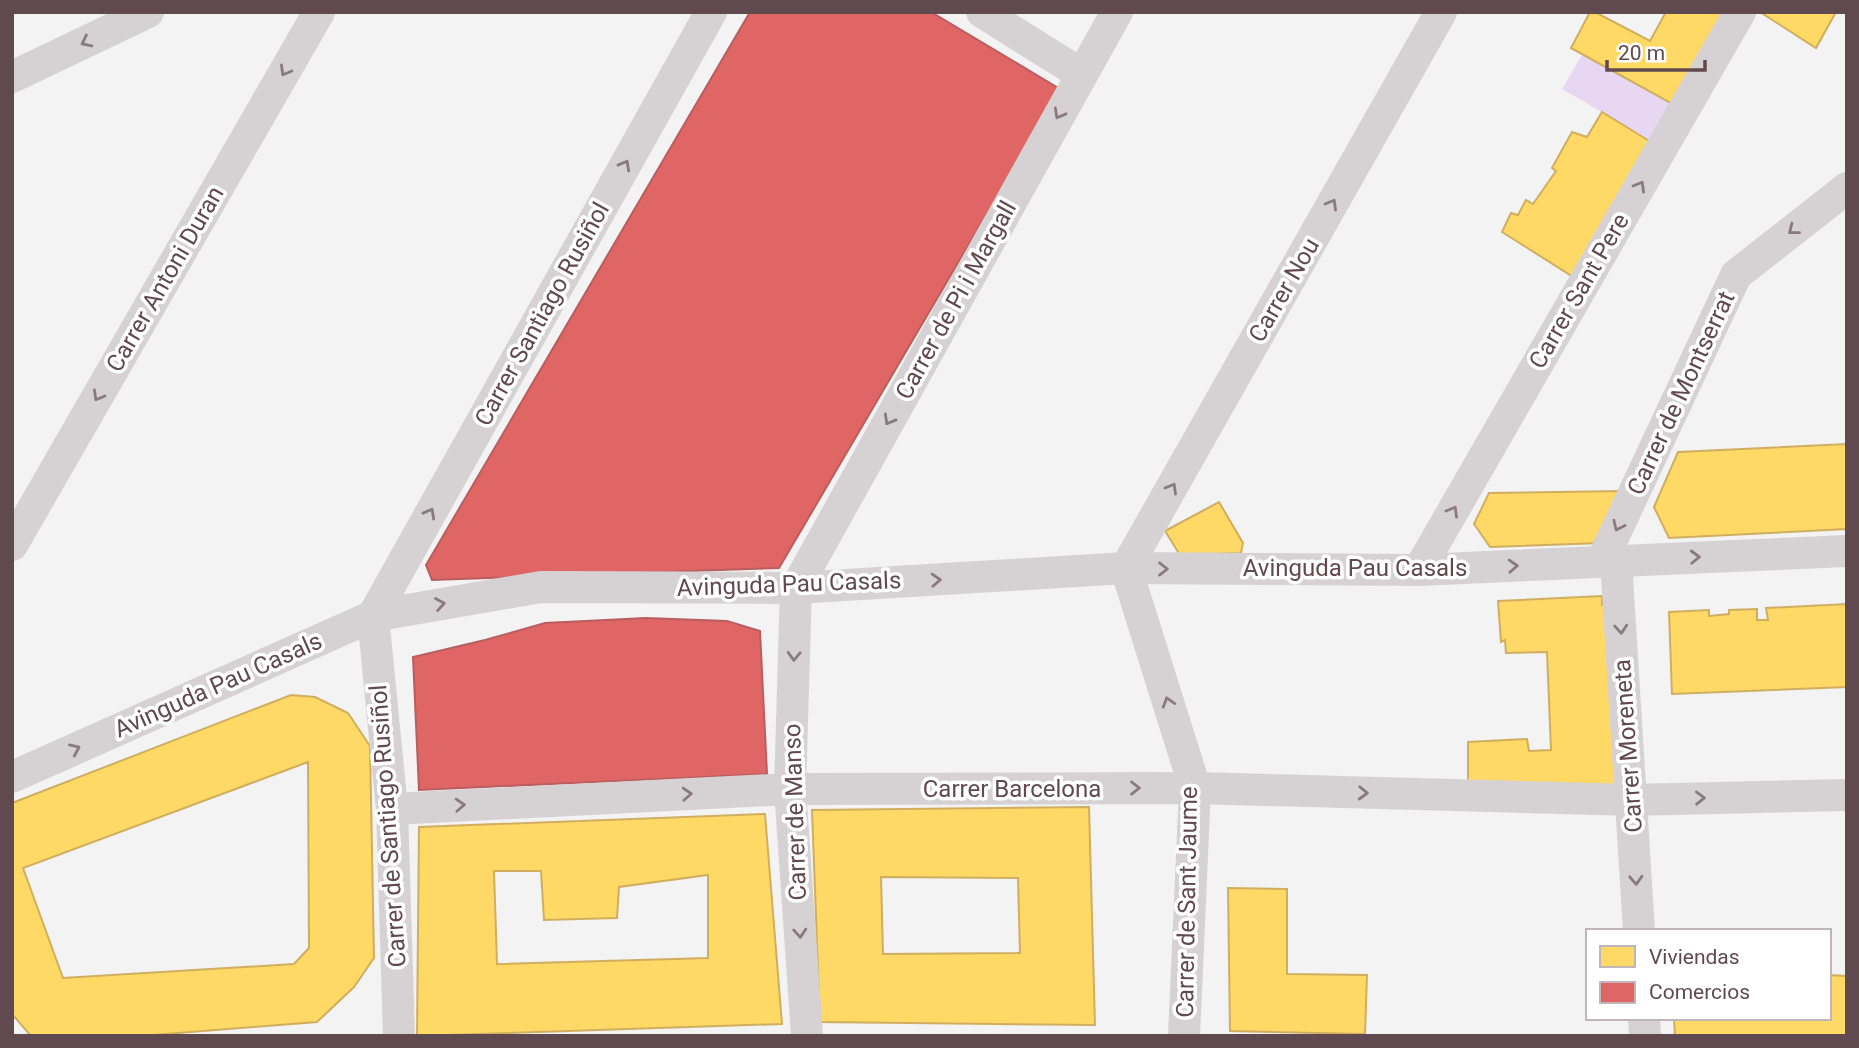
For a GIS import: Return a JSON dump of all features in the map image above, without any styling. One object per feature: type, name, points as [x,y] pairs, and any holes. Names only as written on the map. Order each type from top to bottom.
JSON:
[{"type":"street","points":[[12,77],[148,12]]},
{"type":"street","name":"Carrer Antoni Duran","points":[[12,545],[319,12]]},
{"type":"street","name":"Carrer Santiago Rusiñol","points":[[373,616],[711,12]]},
{"type":"street","points":[[982,12],[1081,74]]},
{"type":"street","name":"Carrer de Pi i Margall","points":[[796,588],[1116,12]]},
{"type":"street","name":"Carrer Nou","points":[[1126,568],[1441,12]]},
{"type":"street","name":"Carrer Sant Pere","points":[[1419,570],[1740,12]]},
{"type":"street","name":"Carrer de Montserrat","points":[[1609,561],[1736,275],[1847,188]]},
{"type":"street","name":"Avinguda Pau Casals","points":[[12,777],[373,616],[541,587],[796,588],[1126,568],[1419,570],[1847,551]]},
{"type":"street","name":"Carrer Moreneta","points":[[1609,561],[1632,800],[1639,929]]},
{"type":"street","name":"Carrer de Sant Jaume","points":[[1126,568],[1195,788],[1184,1036]]},
{"type":"street","name":"Carrer de Manso","points":[[796,588],[790,789],[807,1036]]},
{"type":"street","name":"Carrer de Santiago Rusiñol","points":[[373,616],[392,809],[399,1036]]},
{"type":"street","name":"Carrer Barcelona","points":[[392,809],[790,789],[1195,788],[1632,800],[1847,795]]},
{"type":"shaded area","points":[[1582,55],[1676,106],[1654,142],[1562,89]]},
{"type":"building: Viviendas","points":[[1590,12],[1595,12],[1650,41],[1666,12],[1730,12],[1676,106],[1571,48]]},
{"type":"building: Viviendas","points":[[1760,12],[1836,12],[1816,48]]},
{"type":"building: Viviendas","points":[[1602,112],[1656,145],[1578,280],[1502,232],[1511,213],[1518,215],[1526,200],[1533,204],[1556,171],[1552,168],[1572,132],[1587,137]]},
{"type":"building: Viviendas","points":[[1847,444],[1847,529],[1669,538],[1654,507],[1678,452]]},
{"type":"building: Viviendas","points":[[1623,491],[1602,543],[1490,547],[1474,524],[1489,493]]},
{"type":"building: Viviendas","points":[[1219,502],[1243,543],[1241,553],[1180,555],[1165,531]]},
{"type":"building: Viviendas","points":[[1602,596],[1602,605],[1612,604],[1619,793],[1468,793],[1468,742],[1527,739],[1529,751],[1551,750],[1547,652],[1506,653],[1505,640],[1501,642],[1498,601]]},
{"type":"building: Viviendas","points":[[1847,604],[1847,687],[1672,694],[1669,612],[1709,610],[1709,616],[1729,614],[1729,610],[1757,609],[1757,620],[1768,620],[1766,608]]},
{"type":"building: Viviendas","points":[[291,695],[315,697],[348,713],[370,746],[374,958],[354,987],[317,1022],[141,1036],[31,1036],[12,1014],[12,803]],"holes":[[[308,762],[309,948],[294,964],[63,978],[23,868]]]},
{"type":"building: Viviendas","points":[[1089,807],[1095,1025],[820,1022],[812,810]],"holes":[[[881,877],[1018,878],[1020,953],[883,954]]]},
{"type":"building: Viviendas","points":[[765,814],[782,1024],[417,1036],[419,827]],"holes":[[[494,871],[541,871],[544,920],[617,918],[619,887],[708,875],[708,958],[497,964]]]},
{"type":"building: Viviendas","points":[[1228,888],[1287,889],[1287,974],[1367,975],[1365,1034],[1230,1031]]},
{"type":"building: Viviendas","points":[[1831,975],[1847,976],[1847,1036],[1675,1036],[1674,1020],[1831,1020]]},
{"type":"building: Comercios","points":[[750,12],[931,12],[1060,89],[779,568],[432,580],[426,565]]},
{"type":"building: Comercios","points":[[646,618],[727,621],[760,631],[767,774],[419,790],[413,657],[545,623]]}]
